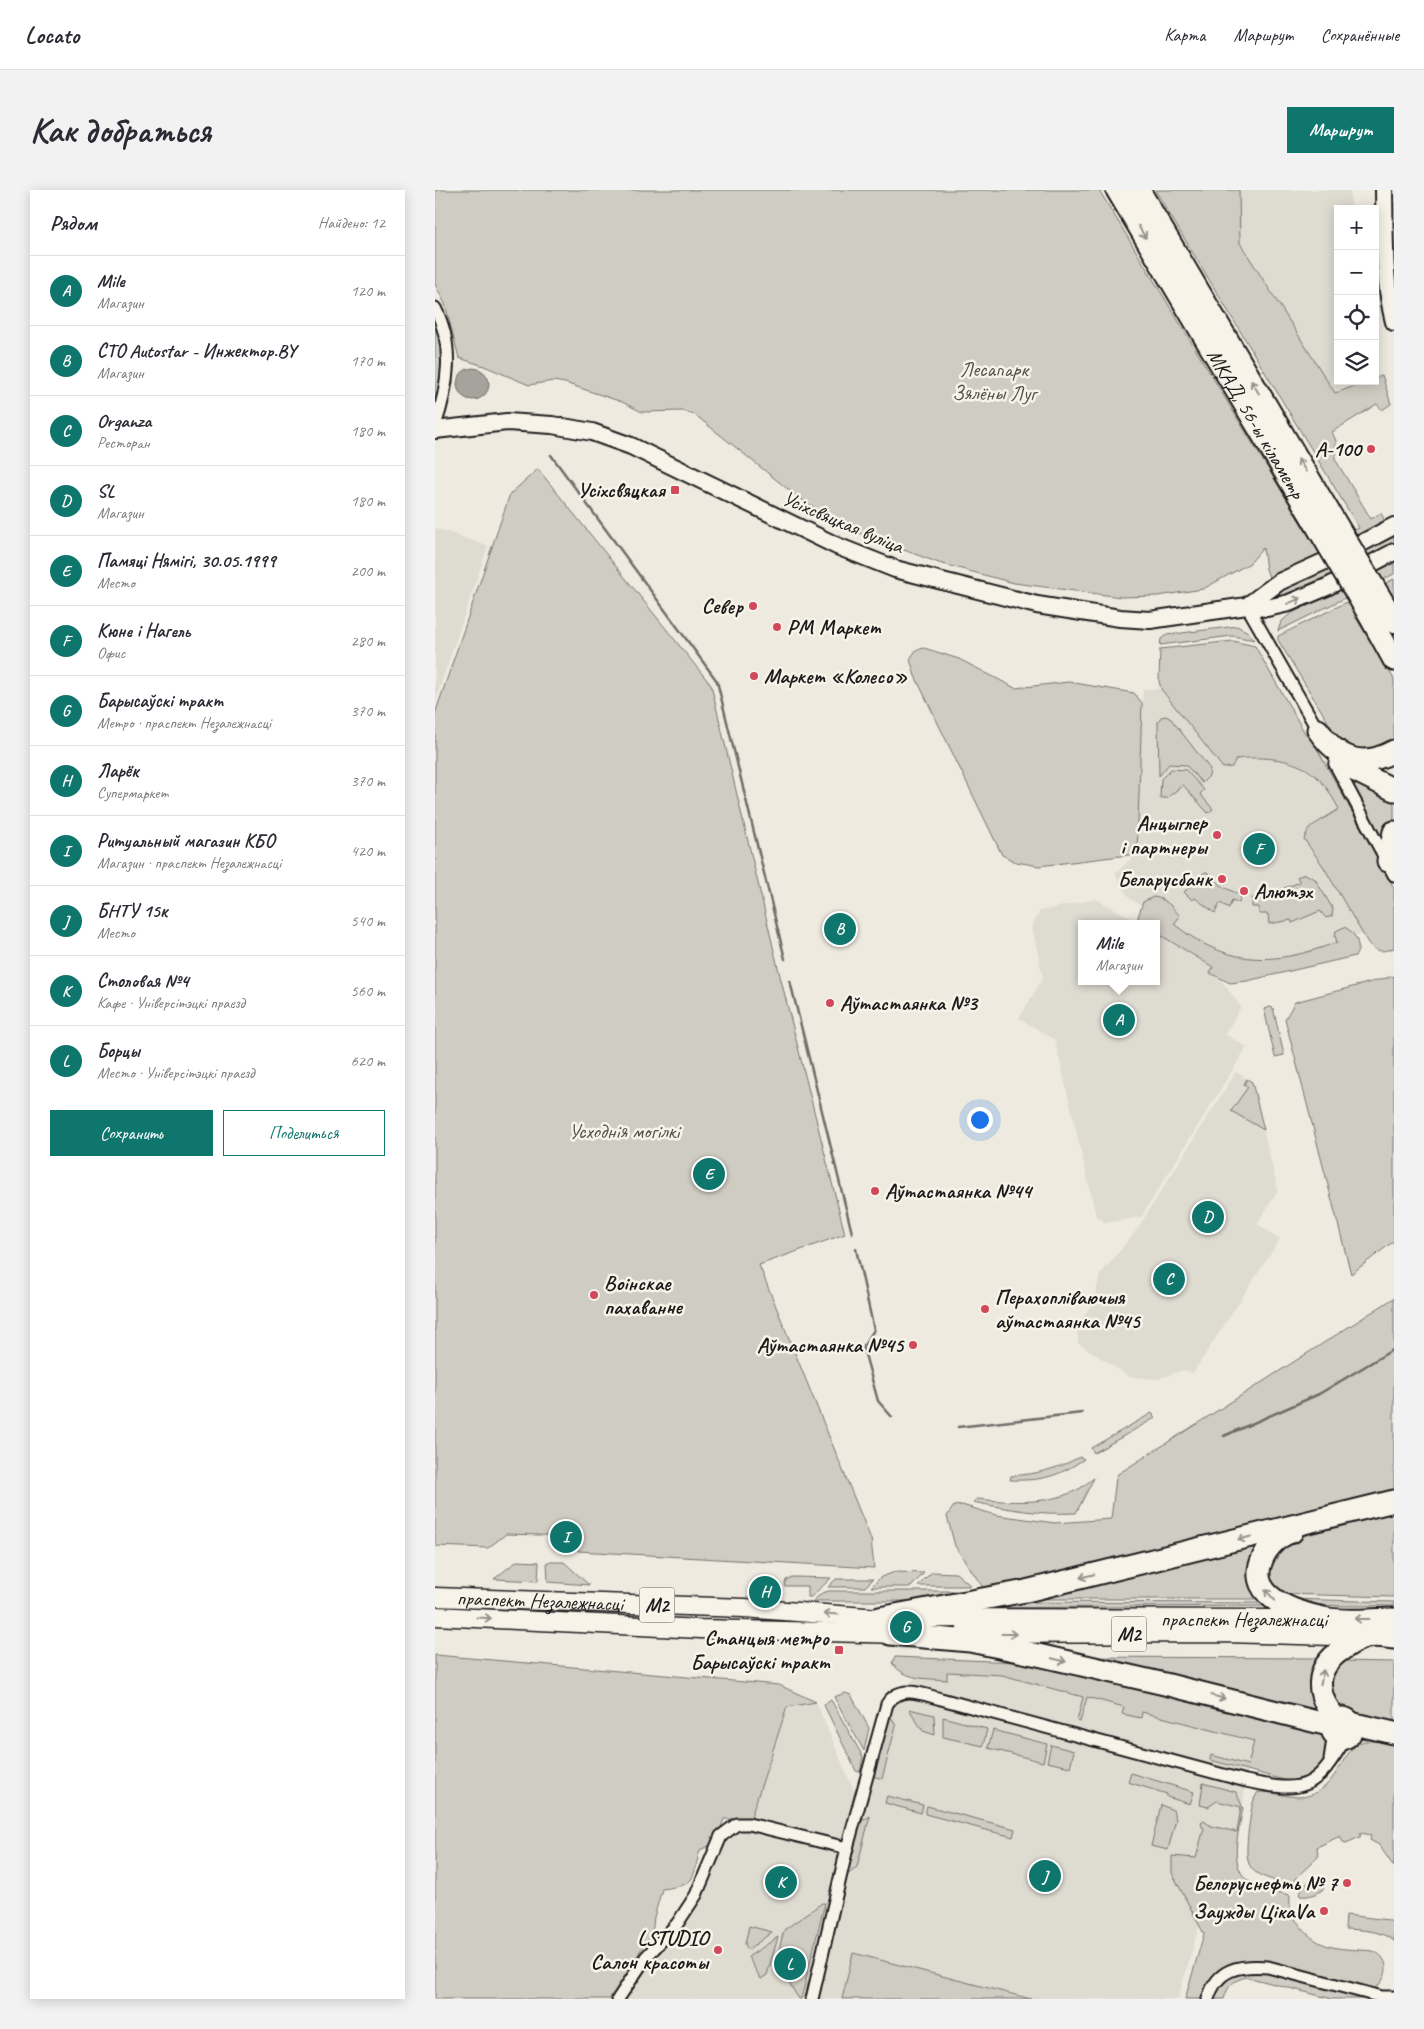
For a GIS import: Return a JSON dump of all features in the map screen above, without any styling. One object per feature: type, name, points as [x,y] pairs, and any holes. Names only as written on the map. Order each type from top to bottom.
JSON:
[{"type":"highway","name":"МКАД, 56-ы кіламетр","points":[[1117,190],[1382,613],[1394,660]]},
{"type":"highway","name":"МКАД, 56-ы кіламетр","points":[[1139,190],[1316,507]]},
{"type":"highway","points":[[1318,730],[1331,746],[1342,755],[1355,760],[1367,761],[1377,759],[1394,751]]},
{"type":"highway","points":[[1331,757],[1346,767],[1394,790]]},
{"type":"highway","points":[[1391,868],[1394,832]]},
{"type":"highway","points":[[885,1626],[1394,1502]]},
{"type":"highway","points":[[1330,1619],[1293,1611],[1275,1601],[1261,1584],[1259,1575],[1260,1564],[1265,1554],[1271,1544],[1284,1534],[1394,1507]]},
{"type":"highway","name":"праспект Незалежнасці","points":[[1330,1619],[1394,1619]]},
{"type":"highway","points":[[885,1626],[1038,1655],[1394,1739]]},
{"type":"highway","points":[[1368,1637],[1352,1642],[1331,1655],[1323,1669],[1321,1690],[1323,1700],[1342,1728],[1394,1733]]},
{"type":"highway","name":"праспект Незалежнасці","points":[[1368,1637],[1394,1638]]},
{"type":"main road","points":[[1384,190],[1385,259],[1390,306],[1394,322]]},
{"type":"main road","name":"Усіхсвяцкая вуліца","points":[[435,430],[507,422],[552,425],[591,432],[631,446],[796,528],[845,550],[895,569],[1037,605],[1093,615],[1150,620],[1247,606],[1267,608],[1289,604],[1354,574],[1394,552]]},
{"type":"main road","name":"Усіхсвяцкая вуліца","points":[[1247,606],[1279,582],[1343,553],[1394,526]]},
{"type":"main road","name":"праспект Незалежнасці","points":[[435,1597],[744,1608],[885,1626],[1368,1637]]},
{"type":"main road","name":"праспект Незалежнасці","points":[[435,1616],[701,1629],[1330,1619]]},
{"type":"street","points":[[435,308],[441,320],[447,343],[448,369],[435,426]]},
{"type":"street","points":[[1247,606],[1318,730],[1391,868]]},
{"type":"street","points":[[812,1999],[847,1848],[887,1704],[895,1695],[903,1692],[941,1699],[1245,1781],[1279,1787],[1303,1786],[1313,1781],[1329,1766],[1342,1728]]},
{"type":"street","points":[[618,1999],[646,1957],[677,1924],[691,1902],[721,1836],[730,1828],[737,1824],[749,1824],[847,1848]]},
{"type":"street","points":[[1208,1999],[1217,1979],[1225,1973],[1235,1969],[1255,1966],[1268,1967],[1383,1998],[1394,1997]]},
{"type":"shaded area","points":[[1239,190],[1350,190],[1351,205],[1334,205],[1334,385],[1344,385],[1335,393],[1240,243]]},
{"type":"shaded area","points":[[473,368],[484,373],[489,384],[484,395],[473,400],[462,395],[457,384],[462,373]]},
{"type":"shaded area","points":[[435,528],[488,546],[435,701]]},
{"type":"shaded area","points":[[1143,689],[1161,689],[1223,768],[1230,768],[1235,765],[1236,759],[1272,759],[1298,766],[1320,779],[1339,809],[1309,828],[1302,840],[1308,835],[1366,932],[1309,953],[1283,959],[1259,960],[1234,957],[1191,938],[1129,898],[1115,874],[1136,854]]},
{"type":"shaded area","points":[[1096,899],[1135,920],[1078,920],[1078,985],[1160,985],[1160,935],[1214,968],[1210,973],[1222,981],[1241,1007],[1225,1034],[1247,1047],[1141,1217],[1106,1223],[1096,1216],[1055,1040],[1019,1018],[1043,978],[1032,926],[1040,911]]},
{"type":"shaded area","points":[[1236,1072],[1252,1082],[1278,1191],[1257,1224],[1280,1239],[1193,1373],[1183,1370],[1158,1379],[1130,1377],[1078,1343],[1077,1327],[1094,1300],[1100,1275],[1136,1231]]},
{"type":"shaded area","points":[[920,1671],[1002,1675],[1255,1741],[1246,1781],[1237,1841],[1198,1930],[1178,1999],[618,1999],[671,1930],[721,1836],[749,1824],[787,1707],[816,1702],[859,1803],[884,1715]]},
{"type":"green space","name":"Лесапарк Зялёны Луг","points":[[435,190],[1099,190],[1316,548],[1359,528],[1155,190],[1239,190],[1240,243],[1335,393],[1357,385],[1379,385],[1379,376],[1382,375],[1391,404],[1382,410],[1377,404],[1332,432],[1336,441],[1335,459],[1371,519],[1381,513],[1386,524],[1320,556],[1269,577],[1263,548],[1250,563],[1203,589],[1158,596],[1121,597],[1014,583],[939,563],[863,535],[829,518],[794,494],[694,414],[683,411],[642,412],[622,402],[565,383],[553,381],[529,385],[484,366],[459,358],[445,304],[435,284]]},
{"type":"green space","points":[[435,321],[440,341],[441,373],[435,404]]},
{"type":"green space","name":"Усходнія могілкі","points":[[538,469],[711,685],[780,976],[845,1234],[759,1265],[871,1539],[874,1568],[578,1551],[579,1540],[573,1536],[506,1534],[488,1548],[435,1546],[435,714],[510,494]]},
{"type":"green space","points":[[1394,537],[1394,544],[1380,552],[1274,600],[1272,599],[1273,595]]},
{"type":"green space","points":[[1394,563],[1394,574],[1278,631],[1281,622],[1290,614]]},
{"type":"green space","points":[[1394,579],[1394,596],[1354,615],[1394,679],[1394,745],[1384,751],[1344,748],[1278,640],[1278,636]]},
{"type":"green space","points":[[1237,626],[1248,632],[1255,640],[1232,636],[1160,645],[1161,639],[1166,635]]},
{"type":"green space","points":[[1233,641],[1255,646],[1306,735],[1309,734],[1394,888],[1394,948],[1380,951],[1374,949],[1368,943],[1323,866],[1304,839],[1309,828],[1339,809],[1323,783],[1302,767],[1281,760],[1236,759],[1232,767],[1223,768],[1161,689],[1159,681],[1160,649]]},
{"type":"green space","points":[[924,648],[959,659],[1015,688],[1069,682],[1134,693],[1142,703],[1137,854],[1039,866],[1016,862],[1002,855],[915,676],[910,659],[916,650]]},
{"type":"green space","points":[[1166,716],[1171,719],[1210,769],[1209,776],[1202,783],[1186,765],[1169,764],[1159,776],[1158,722],[1161,717]]},
{"type":"green space","points":[[1171,769],[1186,770],[1204,790],[1200,794],[1213,809],[1208,813],[1183,785],[1167,798],[1160,798],[1161,779]]},
{"type":"green space","points":[[1343,770],[1394,793],[1394,821],[1383,839]]},
{"type":"green space","points":[[1205,872],[1223,887],[1241,895],[1239,903],[1232,900],[1229,908],[1220,903],[1215,913],[1195,898],[1192,900],[1184,892]]},
{"type":"green space","points":[[1305,874],[1315,879],[1333,909],[1332,916],[1326,918],[1320,911],[1292,923],[1291,920],[1269,924],[1268,914],[1259,914],[1259,907],[1252,907],[1252,898],[1274,898],[1274,892],[1300,882],[1297,877]]},
{"type":"green space","points":[[1153,897],[1165,901],[1180,916],[1174,924],[1194,938],[1233,955],[1272,958],[1314,950],[1337,942],[1336,931],[1344,927],[1357,940],[1358,948],[1355,956],[1247,981],[1230,983],[1210,973],[1213,967],[1160,935],[1160,920],[1139,920],[1138,917],[1143,902]]},
{"type":"green space","points":[[1394,976],[1394,1241],[1351,1274],[1285,1019],[1295,1002]]},
{"type":"green space","points":[[1273,1008],[1284,1055],[1275,1057],[1264,1009]]},
{"type":"green space","points":[[1247,1079],[1252,1082],[1264,1130],[1231,1111],[1248,1087],[1244,1084]]},
{"type":"green space","points":[[1394,1298],[1394,1496],[988,1595],[955,1546],[947,1516],[954,1506],[962,1505],[996,1515],[1055,1523],[1111,1519],[1118,1474]]},
{"type":"green space","points":[[1152,1413],[1155,1418],[1094,1453],[1091,1448]]},
{"type":"green space","points":[[1080,1457],[1084,1459],[1066,1470],[1049,1477],[1031,1480],[1010,1480],[1011,1476],[1047,1470]]},
{"type":"green space","points":[[1094,1478],[1076,1513],[1037,1512],[973,1502],[977,1499],[1027,1501],[1052,1499],[1083,1487]]},
{"type":"green space","points":[[1394,1512],[1394,1597],[1282,1594],[1267,1576],[1269,1555],[1293,1535]]},
{"type":"green space","points":[[1258,1545],[1253,1553],[1252,1561],[1267,1599],[992,1599]]},
{"type":"green space","points":[[517,1561],[539,1562],[538,1581],[494,1579]]},
{"type":"green space","points":[[547,1562],[564,1562],[589,1585],[548,1582]]},
{"type":"green space","points":[[895,1572],[924,1573],[911,1587],[871,1587],[881,1577]]},
{"type":"green space","points":[[932,1572],[956,1573],[971,1586],[918,1586]]},
{"type":"green space","points":[[792,1577],[831,1578],[811,1597],[808,1597],[808,1586],[784,1586],[786,1580]]},
{"type":"green space","points":[[836,1579],[873,1579],[865,1587],[828,1587]]},
{"type":"green space","points":[[829,1591],[973,1591],[910,1601],[813,1601],[822,1593]]},
{"type":"green space","points":[[1291,1599],[1394,1602],[1394,1606],[1342,1606],[1315,1604]]},
{"type":"green space","points":[[990,1602],[1272,1603],[1277,1606],[951,1608]]},
{"type":"green space","points":[[435,1655],[779,1685],[816,1702],[787,1707],[750,1820],[724,1819],[715,1843],[700,1850],[691,1880],[681,1885],[662,1889],[654,1917],[652,1936],[644,1944],[613,1999],[435,1999]]},
{"type":"green space","points":[[895,1657],[1040,1663],[1318,1731],[1325,1736],[1329,1745],[1327,1758],[1307,1778],[1288,1781],[1210,1760],[1211,1755],[1248,1765],[1254,1741],[1142,1712],[1141,1718],[1122,1714],[1124,1707],[1087,1697],[1080,1722],[1077,1721],[1083,1697],[1002,1675],[947,1672],[947,1680],[917,1678],[898,1669],[892,1663]]},
{"type":"green space","points":[[1061,1657],[1323,1658],[1324,1717]]},
{"type":"green space","points":[[1337,1661],[1394,1662],[1394,1730],[1344,1717],[1326,1692]]},
{"type":"green space","points":[[845,1693],[851,1695],[869,1728],[864,1751],[834,1697]]},
{"type":"green space","points":[[831,1700],[863,1757],[860,1772],[856,1771],[824,1705]]},
{"type":"green space","points":[[909,1709],[934,1715],[935,1735],[923,1731]]},
{"type":"green space","points":[[888,1711],[896,1726],[882,1779],[873,1776]]},
{"type":"green space","points":[[943,1717],[987,1729],[983,1746],[943,1737]]},
{"type":"green space","points":[[993,1730],[1047,1744],[1043,1762],[988,1748]]},
{"type":"green space","points":[[1364,1741],[1378,1741],[1394,1745],[1394,1867],[1379,1845],[1370,1840],[1371,1835],[1361,1833],[1360,1837],[1346,1843],[1343,1842],[1340,1836],[1317,1847],[1318,1857],[1299,1875],[1292,1885],[1257,1874],[1248,1862],[1247,1841],[1252,1808],[1258,1792],[1298,1797],[1311,1795],[1321,1790],[1328,1783],[1350,1751]]},
{"type":"green space","points":[[1051,1745],[1074,1751],[1070,1767],[1047,1762]]},
{"type":"green space","points":[[1131,1773],[1194,1792],[1190,1804],[1167,1797],[1167,1794],[1128,1782]]},
{"type":"green space","points":[[1203,1783],[1236,1792],[1243,1808],[1237,1838],[1237,1860],[1239,1869],[1245,1878],[1262,1888],[1290,1895],[1292,1914],[1315,1940],[1332,1947],[1373,1951],[1380,1955],[1386,1965],[1386,1971],[1381,1983],[1376,1988],[1370,1991],[1266,1963],[1223,1968],[1212,1979],[1201,1999],[1185,1999],[1204,1934],[1172,1873],[1172,1856],[1196,1858],[1204,1828],[1201,1823],[1204,1821],[1211,1826],[1237,1832],[1241,1807],[1217,1801],[1208,1807],[1200,1805]]},
{"type":"green space","points":[[887,1796],[923,1805],[921,1813],[885,1803]]},
{"type":"green space","points":[[1161,1805],[1173,1810],[1176,1819],[1168,1850],[1151,1846]]},
{"type":"green space","points":[[927,1806],[1015,1829],[1013,1837],[925,1814]]},
{"type":"green space","points":[[870,1816],[857,1867],[845,1877],[859,1823]]},
{"type":"green space","points":[[1313,1877],[1319,1878],[1325,1886],[1323,1889],[1314,1894],[1300,1896],[1301,1890]]},
{"type":"green space","points":[[822,1903],[825,1903],[801,1999],[799,1999],[776,1962],[784,1930]]},
{"type":"green space","points":[[1346,1915],[1389,1920],[1394,1925],[1394,1941],[1377,1933],[1345,1929]]},
{"type":"green space","points":[[749,1926],[772,1932],[748,1950],[745,1944]]},
{"type":"green space","points":[[778,1937],[767,1975],[761,1979],[748,1957]]},
{"type":"green space","points":[[853,1953],[1031,1999],[842,1999]]},
{"type":"green space","points":[[1266,1971],[1366,1999],[1332,1999],[1247,1977],[1232,1984],[1227,1990],[1224,1999],[1214,1999],[1222,1983],[1234,1974]]},
{"type":"waterway","points":[[551,455],[717,681],[785,959]]},
{"type":"waterway","points":[[790,981],[852,1233]]},
{"type":"waterway","points":[[856,1249],[874,1330],[863,1347],[878,1401],[892,1417]]},
{"type":"waterway","points":[[1224,1436],[1319,1394],[1394,1349]]},
{"type":"waterway","points":[[958,1427],[1082,1413]]},
{"type":"place","name":"A-100","points":[[1371,449]]},
{"type":"place","name":"Усіхсвяцкая","points":[[675,490]]},
{"type":"place","name":"Север","points":[[753,606]]},
{"type":"place","name":"РМ Маркет","points":[[777,627]]},
{"type":"place","name":"Маркет «Колесо»","points":[[754,676]]},
{"type":"place","name":"Анцыглер і партнеры","points":[[1217,835]]},
{"type":"place","name":"Кюне і Нагель","points":[[1259,849]]},
{"type":"place","name":"Беларусбанк","points":[[1222,879]]},
{"type":"place","name":"Алютэх","points":[[1244,891]]},
{"type":"place","name":"СТО Autostar - Инжектор.BY","points":[[840,929]]},
{"type":"place","name":"Аўтастаянка №3","points":[[830,1003]]},
{"type":"place","name":"Mile","points":[[1119,1020]]},
{"type":"place","name":"Памяці Нямігі, 30.05.1999","points":[[709,1174]]},
{"type":"place","name":"Аўтастаянка №44","points":[[875,1191]]},
{"type":"place","name":"SL","points":[[1208,1217]]},
{"type":"place","name":"Organza","points":[[1169,1279]]},
{"type":"place","name":"Воінскае пахаванне","points":[[594,1295]]},
{"type":"place","name":"Перахопліваючыя аўтастаянка №45","points":[[985,1309]]},
{"type":"place","name":"Аўтастаянка №45","points":[[913,1345]]},
{"type":"place","name":"Ритуальный магазин КБО","points":[[566,1537]]},
{"type":"place","name":"Ларёк","points":[[765,1592]]},
{"type":"place","name":"Барысаўскі тракт","points":[[906,1627]]},
{"type":"place","name":"Станцыя метро Барысаўскі тракт","points":[[839,1650]]},
{"type":"place","name":"БНТУ 15к","points":[[1045,1876]]},
{"type":"place","name":"Столовая №4","points":[[781,1882]]},
{"type":"place","name":"Белоруснефть № 7","points":[[1347,1883]]},
{"type":"place","name":"Заужды ЦікаVа","points":[[1324,1911]]},
{"type":"place","name":"LSTUDIO Салон красоты","points":[[718,1950]]},
{"type":"place","name":"Борцы","points":[[790,1964]]}]
